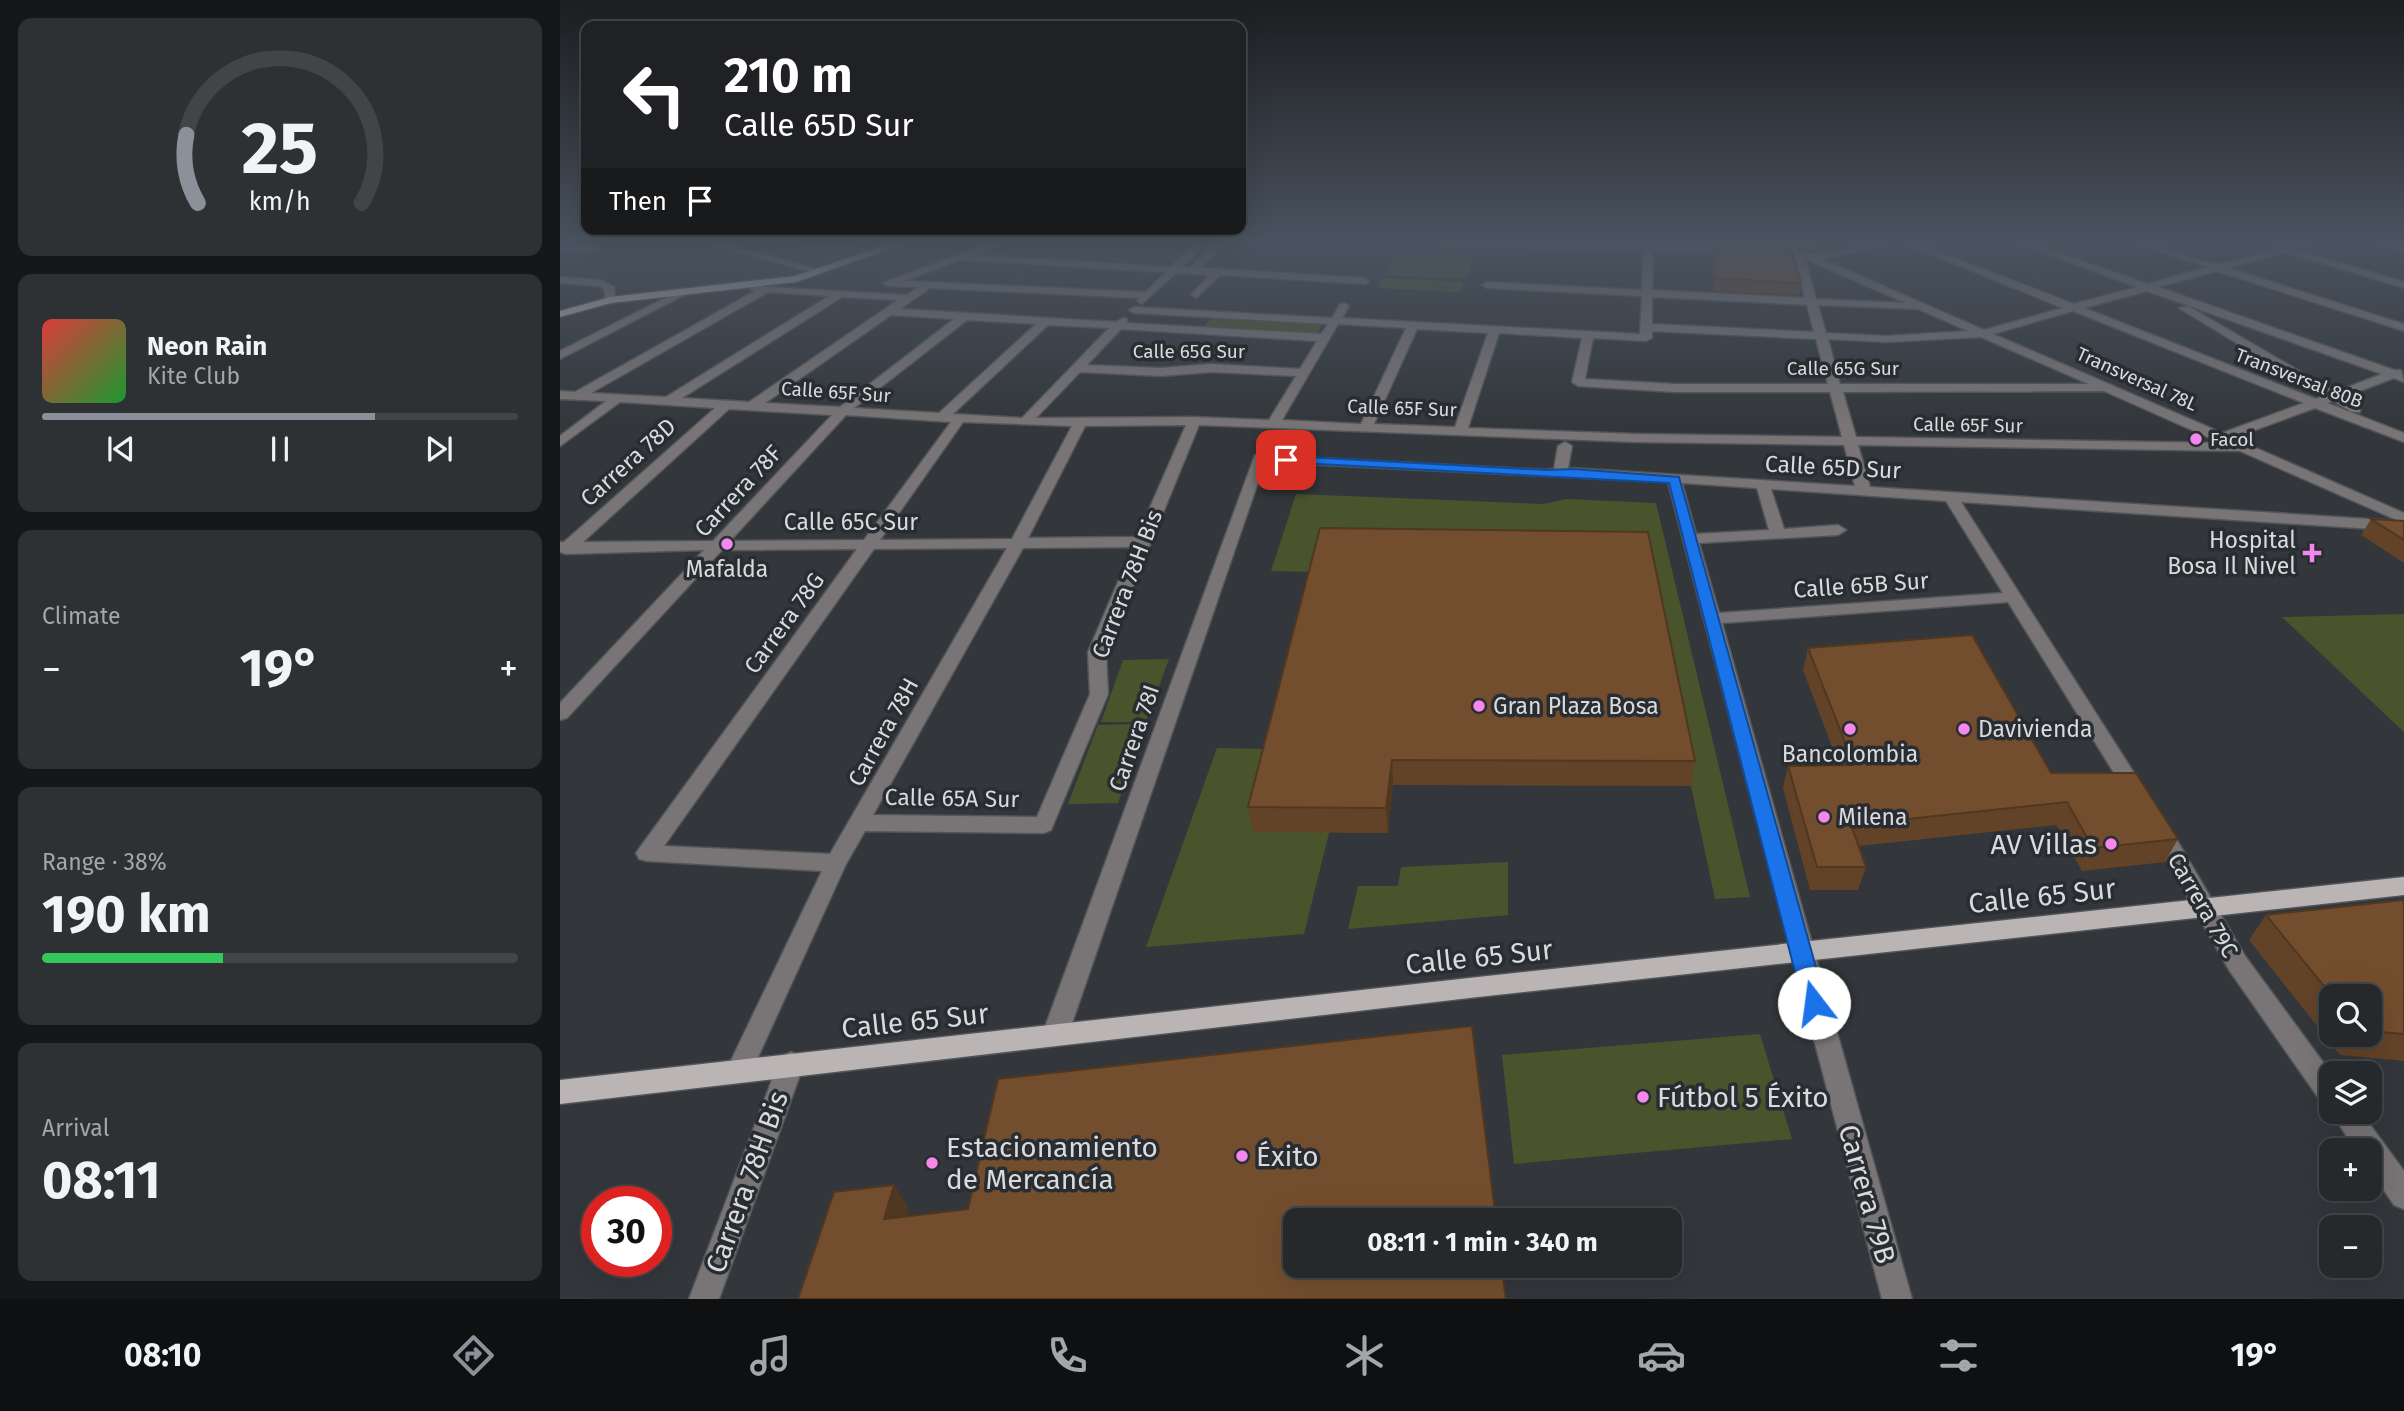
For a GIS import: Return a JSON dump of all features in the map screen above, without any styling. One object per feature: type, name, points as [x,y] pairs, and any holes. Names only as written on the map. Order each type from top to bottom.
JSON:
[{"type":"main road","points":[[560,314],[597,304]]},
{"type":"main road","name":"Calle 65 Sur","points":[[560,1092],[2404,886]]},
{"type":"street","points":[[560,356],[566,349],[661,304]]},
{"type":"street","points":[[577,396],[740,304]]},
{"type":"street","points":[[669,401],[824,304]]},
{"type":"street","points":[[752,406],[901,304]]},
{"type":"street","points":[[1025,422],[1140,304]]},
{"type":"street","points":[[1646,333],[1647,304]]},
{"type":"street","points":[[1812,304],[1864,492]]},
{"type":"street","points":[[1843,304],[1926,308]]},
{"type":"street","name":"Transversal 78L","points":[[1916,304],[2404,518]]},
{"type":"street","name":"Transversal 80B","points":[[2062,304],[2404,438]]},
{"type":"street","points":[[1134,310],[1588,335],[1646,333],[1887,339],[1984,333],[2088,304]]},
{"type":"street","points":[[2176,304],[2404,438]]},
{"type":"street","points":[[2196,304],[2401,374]]},
{"type":"street","points":[[2329,304],[2404,328]]},
{"type":"street","points":[[1274,423],[1344,306]]},
{"type":"street","points":[[888,312],[1325,338]]},
{"type":"street","name":"Carrera 78F","points":[[560,713],[843,411],[964,317]]},
{"type":"street","points":[[941,418],[1046,321]]},
{"type":"street","points":[[1367,425],[1413,325]]},
{"type":"street","points":[[1461,430],[1494,330]]},
{"type":"street","name":"Calle 65G Sur","points":[[1588,335],[1578,382],[1675,388],[2109,388]]},
{"type":"street","name":"Calle 65G Sur","points":[[1077,368],[1161,372],[1211,368],[1302,373]]},
{"type":"street","points":[[2222,438],[2401,374]]},
{"type":"street","name":"Calle 65F Sur","points":[[560,395],[1025,422],[1194,421],[1851,443],[2244,447]]},
{"type":"street","points":[[560,442],[618,398]]},
{"type":"street","name":"Carrera 78D","points":[[563,550],[727,404]]},
{"type":"street","name":"Carrera 78G","points":[[836,863],[646,853],[959,419]]},
{"type":"street","name":"Carrera 78H Bis","points":[[1044,825],[1099,694],[1100,681],[1094,664],[1097,652],[1194,421]]},
{"type":"street","name":"Carrera 78H","points":[[739,1071],[836,863],[1017,544],[1080,422]]},
{"type":"street","points":[[1560,473],[1565,446]]},
{"type":"street","name":"Calle 65D Sur","points":[[1260,458],[1950,496],[2404,526]]},
{"type":"street","name":"Carrera 78I","points":[[1055,1035],[1260,458]]},
{"type":"street","name":"Carrera 79B","points":[[1674,480],[1897,1299]]},
{"type":"street","points":[[1763,486],[1778,534]]},
{"type":"street","name":"Carrera 79C","points":[[1950,496],[2149,812],[2236,963],[2319,1077]]},
{"type":"street","points":[[1690,539],[1838,530]]},
{"type":"street","name":"Calle 65C Sur","points":[[563,550],[1142,542]]},
{"type":"street","name":"Calle 65B Sur","points":[[1711,619],[2014,597]]},
{"type":"street","name":"Calle 65A Sur","points":[[859,823],[1044,825]]},
{"type":"street","name":"Carrera 78H Bis","points":[[704,1299],[791,1065]]},
{"type":"street","points":[[2353,1124],[2404,1195]]},
{"type":"green space","points":[[1211,318],[1323,324],[1316,335],[1202,329]]},
{"type":"green space","points":[[1296,494],[1543,504],[1566,499],[1656,503],[1750,897],[1715,899],[1691,786],[1317,572],[1271,571]]},
{"type":"green space","points":[[2404,614],[2404,732],[2282,617]]},
{"type":"green space","points":[[1169,659],[1146,722],[1101,722],[1123,660]]},
{"type":"green space","points":[[1145,724],[1118,803],[1068,804],[1098,725]]},
{"type":"green space","points":[[1217,748],[1273,749],[1329,833],[1304,934],[1146,947]]},
{"type":"green space","points":[[1508,862],[1508,915],[1348,929],[1358,886],[1398,886],[1401,867]]},
{"type":"green space","name":"Fútbol 5 Éxito","points":[[1760,1034],[1792,1139],[1514,1164],[1502,1055]]},
{"type":"building","points":[[2371,519],[2404,521],[2404,540]]},
{"type":"building","name":"Gran Plaza Bosa","points":[[1320,528],[1648,532],[1695,761],[1392,760],[1386,808],[1248,807]]},
{"type":"building","points":[[1972,635],[2051,773],[2136,773],[2178,839],[2093,848],[2067,802],[1851,825],[1866,867],[1817,867],[1788,766],[1854,765],[1808,648]]},
{"type":"building","points":[[2404,900],[2404,1034],[2382,1032],[2382,984],[2322,984],[2266,915]]},
{"type":"building","name":"Éxito","points":[[1472,1026],[1495,1208],[1283,1208],[1283,1278],[1503,1278],[1506,1299],[798,1299],[834,1192],[894,1185],[884,1219],[968,1209],[998,1079]]},
{"type":"place","name":"Facol","points":[[2196,439]]},
{"type":"place","name":"Mafalda","points":[[727,544]]},
{"type":"place","name":"Hospital Bosa Il Nivel","points":[[2312,553]]},
{"type":"place","name":"Gran Plaza Bosa","points":[[1479,706]]},
{"type":"place","name":"Bancolombia","points":[[1850,729]]},
{"type":"place","name":"Davivienda","points":[[1964,729]]},
{"type":"place","name":"Milena","points":[[1824,817]]},
{"type":"place","name":"AV Villas","points":[[2111,844]]},
{"type":"place","name":"Fútbol 5 Éxito","points":[[1643,1097]]},
{"type":"place","name":"Éxito","points":[[1242,1156]]},
{"type":"place","name":"Estacionamiento de Mercancía","points":[[932,1163]]},
{"type":"route","points":[[1286,460],[1547,474],[1573,472],[1674,480],[1814,1003]]}]
